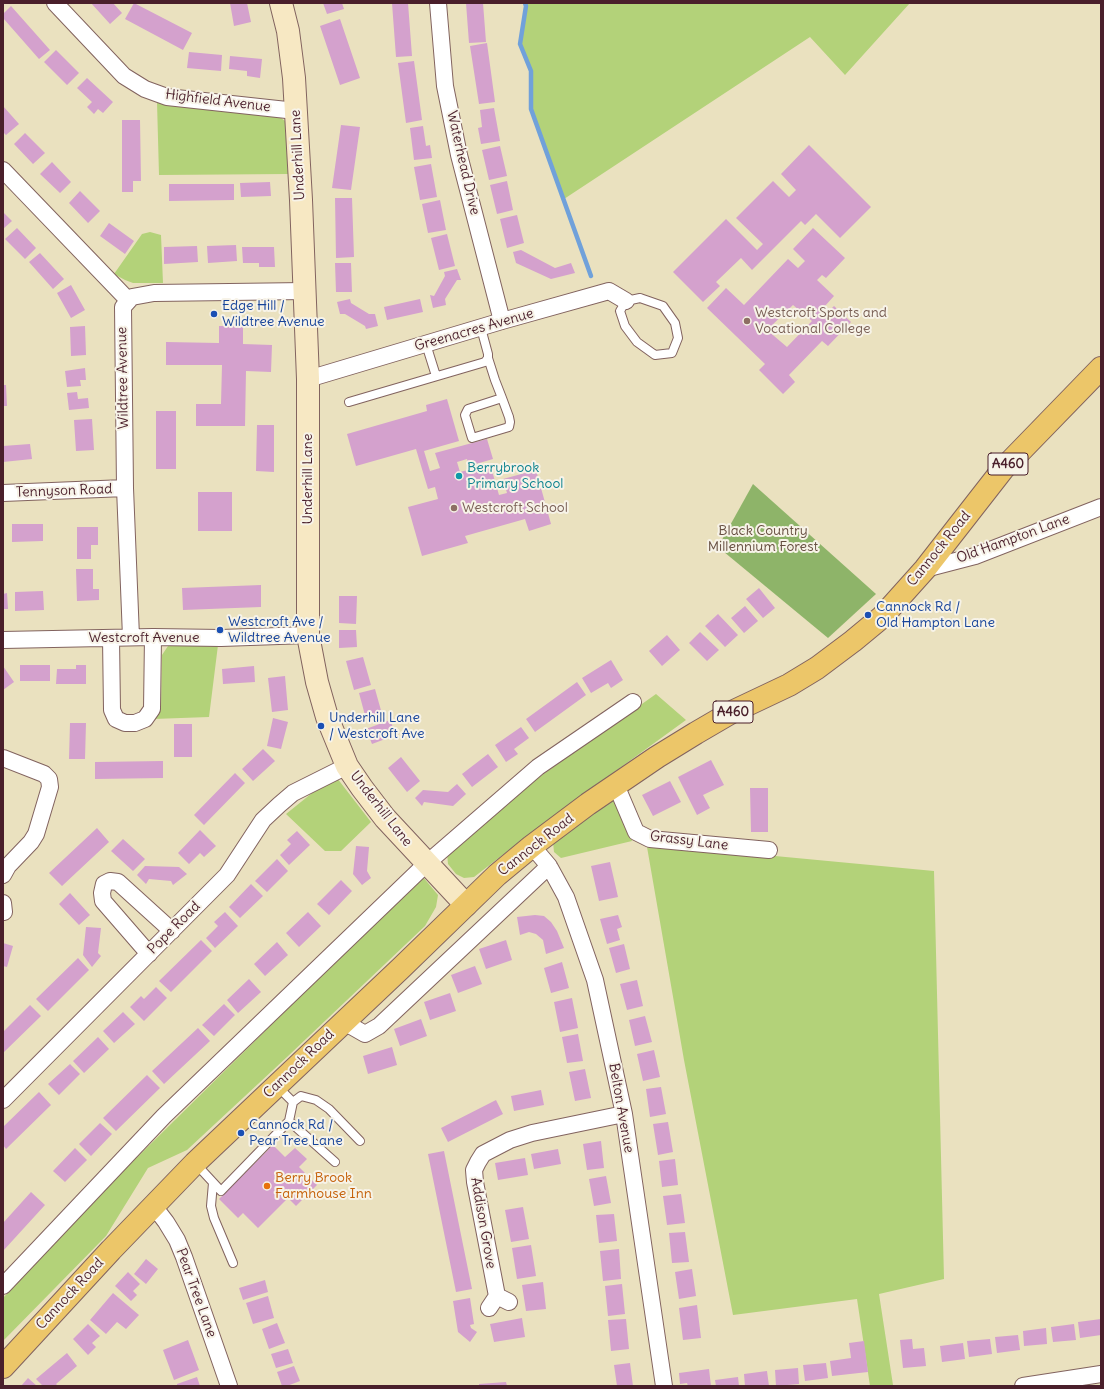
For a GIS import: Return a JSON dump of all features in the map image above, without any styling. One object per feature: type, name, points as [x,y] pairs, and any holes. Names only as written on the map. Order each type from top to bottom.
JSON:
[{"type":"highway","name":"Cannock Road","points":[[3,1367],[153,1205],[195,1163],[497,875],[532,846],[616,785],[696,732],[732,712],[789,685],[817,668],[854,641],[882,617],[925,569],[1003,469],[1101,368]]},
{"type":"street","name":"Highfield Avenue","points":[[55,3],[124,76],[145,89],[167,97],[296,111]]},
{"type":"street","name":"Underhill Lane","points":[[281,3],[288,32],[294,78],[306,291],[308,379],[308,635],[317,682],[327,717],[348,766],[362,788],[385,818],[426,864],[466,905]]},
{"type":"street","name":"Waterhead Drive","points":[[438,3],[445,86],[459,155],[502,321]]},
{"type":"street","points":[[3,170],[128,300],[132,297],[154,293],[306,291]]},
{"type":"street","name":"Greenacres Avenue","points":[[308,379],[502,321],[609,291],[633,299]]},
{"type":"street","name":"Wildtree Avenue","points":[[128,300],[123,307],[122,321],[125,488],[131,637]]},
{"type":"street","name":"Tennyson Road","points":[[3,493],[125,488]]},
{"type":"street","name":"Old Hampton Lane","points":[[925,569],[975,556],[1101,507]]},
{"type":"street","name":"Westcroft Avenue","points":[[3,640],[131,637],[221,638],[308,635]]},
{"type":"street","points":[[111,638],[112,710],[116,719],[125,723],[135,723],[145,719],[152,709],[153,637]]},
{"type":"street","points":[[3,1286],[164,1116],[426,864],[538,767],[633,702]]},
{"type":"street","points":[[3,758],[44,774],[49,779],[50,787],[36,834],[31,842],[8,866],[3,875]]},
{"type":"street","name":"Pope Road","points":[[3,1100],[227,875],[263,820],[279,804],[293,793],[348,766]]},
{"type":"street","name":"Grassy Lane","points":[[616,785],[636,832],[650,839],[769,850]]},
{"type":"street","name":"Belton Avenue","points":[[532,846],[549,866],[566,897],[595,980],[624,1114],[664,1386]]},
{"type":"street","points":[[344,1022],[365,1034],[379,1026],[549,866]]},
{"type":"street","points":[[149,954],[103,901],[102,893],[104,884],[110,881],[118,882],[172,931]]},
{"type":"street","name":"Addison Grove","points":[[498,1302],[475,1182],[474,1170],[483,1154],[510,1140],[532,1133],[624,1114]]},
{"type":"street","name":"Pear Tree Lane","points":[[153,1205],[177,1240],[184,1256],[229,1386]]},
{"type":"street","points":[[1023,1386],[1101,1374]]},
{"type":"lane","points":[[633,299],[663,306],[675,323],[678,338],[672,353],[655,355],[637,342],[625,326],[620,311],[633,299]]},
{"type":"lane","points":[[481,328],[488,358],[509,417],[510,422],[508,427],[472,438],[465,415],[468,409],[502,398]]},
{"type":"lane","points":[[426,344],[436,376]]},
{"type":"lane","points":[[349,402],[485,362],[488,358]]},
{"type":"lane","points":[[277,1085],[293,1102]]},
{"type":"lane","points":[[195,1163],[221,1191],[289,1121],[293,1102],[301,1096],[316,1100],[329,1109],[360,1141]]},
{"type":"lane","points":[[289,1121],[335,1162]]},
{"type":"lane","points":[[213,1183],[211,1206],[214,1218],[233,1262]]},
{"type":"green space","points":[[525,3],[910,3],[845,75],[810,37],[564,199],[531,109],[531,71],[520,44]]},
{"type":"green space","points":[[157,102],[276,114],[285,121],[288,174],[159,175]]},
{"type":"green space","points":[[150,232],[161,235],[163,283],[133,283],[114,274],[142,234]]},
{"type":"green space","name":"Black Country Millennium Forest","points":[[753,484],[876,594],[828,638],[718,547]]},
{"type":"green space","points":[[218,645],[209,717],[153,719],[161,707],[162,655],[168,646]]},
{"type":"green space","points":[[656,694],[686,720],[544,823],[474,877],[464,878],[456,874],[448,864],[447,853],[521,790]]},
{"type":"green space","points":[[337,778],[371,822],[341,851],[325,851],[286,814],[327,781]]},
{"type":"green space","points":[[614,798],[632,841],[561,858],[554,852],[553,842]]},
{"type":"green space","points":[[647,847],[775,856],[934,871],[944,1279],[879,1294],[894,1386],[870,1386],[857,1299],[733,1315],[684,1060]]},
{"type":"green space","points":[[423,877],[438,895],[436,907],[425,926],[187,1150],[148,1168],[106,1236],[3,1341],[3,1298],[97,1197],[416,882]]},
{"type":"building","points":[[91,3],[113,3],[122,13],[110,24]]},
{"type":"building","points":[[134,3],[192,33],[183,50],[125,19]]},
{"type":"building","points":[[230,3],[247,3],[251,22],[234,26]]},
{"type":"building","points":[[323,3],[342,3],[344,9],[327,14]]},
{"type":"building","points":[[392,3],[408,3],[412,56],[396,57]]},
{"type":"building","points":[[466,3],[483,3],[486,42],[469,43]]},
{"type":"building","points":[[11,6],[50,50],[39,59],[3,18],[3,14]]},
{"type":"building","points":[[340,19],[360,78],[340,85],[320,26]]},
{"type":"building","points":[[487,43],[495,102],[479,104],[470,46]]},
{"type":"building","points":[[56,50],[79,73],[67,85],[44,62]]},
{"type":"building","points":[[189,52],[222,55],[221,71],[187,68]]},
{"type":"building","points":[[230,56],[262,59],[260,78],[247,76],[247,71],[229,69]]},
{"type":"building","points":[[414,61],[422,120],[406,123],[398,63]]},
{"type":"building","points":[[87,78],[113,102],[103,113],[98,109],[94,114],[87,107],[92,102],[77,88]]},
{"type":"building","points":[[3,106],[19,124],[6,135],[3,132]]},
{"type":"building","points":[[494,108],[500,141],[481,144],[478,128],[482,127],[480,110]]},
{"type":"building","points":[[122,120],[140,120],[141,181],[133,181],[133,192],[122,192]]},
{"type":"building","points":[[341,125],[360,127],[351,190],[332,188]]},
{"type":"building","points":[[423,126],[426,146],[430,145],[432,158],[414,160],[410,128]]},
{"type":"building","points":[[25,133],[45,153],[33,164],[14,144]]},
{"type":"building","points":[[809,145],[871,207],[840,238],[816,214],[805,225],[801,221],[752,270],[741,258],[716,282],[720,286],[703,302],[673,272],[726,219],[757,250],[763,244],[736,218],[773,181],[789,197],[796,190],[781,174]]},
{"type":"building","points":[[500,146],[507,176],[489,180],[482,150]]},
{"type":"building","points":[[52,162],[71,182],[60,193],[40,174]]},
{"type":"building","points":[[431,164],[437,197],[420,200],[414,167]]},
{"type":"building","points":[[507,181],[513,210],[497,214],[490,185]]},
{"type":"building","points":[[270,182],[271,196],[241,197],[240,183]]},
{"type":"building","points":[[169,184],[234,184],[234,200],[169,201]]},
{"type":"building","points":[[80,191],[100,211],[88,223],[69,203]]},
{"type":"building","points":[[335,198],[352,198],[354,257],[336,258]]},
{"type":"building","points":[[440,200],[446,230],[428,233],[422,204]]},
{"type":"building","points":[[3,212],[12,221],[3,229]]},
{"type":"building","points":[[517,215],[524,243],[507,248],[500,219]]},
{"type":"building","points":[[109,223],[134,241],[125,254],[100,236]]},
{"type":"building","points":[[17,228],[36,248],[25,259],[5,239]]},
{"type":"building","points":[[813,228],[845,258],[826,278],[822,275],[817,280],[834,296],[825,306],[830,310],[834,306],[851,322],[828,346],[822,341],[789,375],[795,382],[783,394],[759,370],[765,364],[707,308],[726,288],[744,305],[788,259],[798,268],[805,261],[793,249]],"holes":[[[793,305],[812,321],[787,347],[767,330]]]},
{"type":"building","points":[[447,234],[455,266],[439,270],[431,238]]},
{"type":"building","points":[[236,245],[237,261],[208,263],[207,246]]},
{"type":"building","points":[[197,246],[198,262],[164,264],[164,247]]},
{"type":"building","points":[[242,247],[274,247],[275,267],[259,267],[259,263],[243,263]]},
{"type":"building","points":[[521,250],[555,268],[571,263],[575,273],[551,279],[516,263],[513,252]]},
{"type":"building","points":[[40,253],[64,279],[53,289],[29,262]]},
{"type":"building","points":[[335,263],[351,263],[352,292],[336,292]]},
{"type":"building","points":[[457,269],[461,280],[457,280],[445,299],[446,305],[433,308],[430,295],[434,296],[445,276],[444,272]]},
{"type":"building","points":[[71,285],[85,310],[71,318],[57,293]]},
{"type":"building","points":[[350,299],[351,303],[369,314],[375,314],[378,326],[366,329],[365,326],[345,314],[340,314],[337,302]]},
{"type":"building","points":[[420,299],[423,312],[387,320],[384,307]]},
{"type":"building","points":[[85,326],[86,355],[71,356],[70,327]]},
{"type":"building","points":[[219,326],[243,326],[243,344],[272,345],[271,372],[246,371],[245,426],[196,426],[196,404],[221,404],[222,365],[166,365],[166,342],[219,343]]},
{"type":"building","points":[[85,368],[86,380],[80,380],[81,386],[67,387],[65,371]]},
{"type":"building","points":[[3,385],[6,385],[7,406],[3,406]]},
{"type":"building","points":[[77,392],[78,399],[88,398],[89,408],[69,410],[67,393]]},
{"type":"building","name":"Berrybrook Primary School","points":[[447,399],[459,441],[424,451],[430,471],[440,468],[435,453],[487,439],[493,459],[469,466],[467,459],[457,462],[460,472],[490,464],[499,495],[507,493],[503,479],[536,470],[551,524],[529,531],[525,519],[465,536],[468,543],[422,556],[408,507],[438,499],[435,487],[428,489],[416,449],[356,466],[347,434],[427,411],[426,405]]},
{"type":"building","points":[[156,411],[176,411],[176,469],[156,469]]},
{"type":"building","points":[[92,419],[94,450],[76,451],[74,420]]},
{"type":"building","points":[[257,425],[274,425],[274,472],[256,471]]},
{"type":"building","points":[[30,444],[32,459],[3,462],[3,446]]},
{"type":"building","points":[[198,492],[232,492],[232,531],[198,531]]},
{"type":"building","points":[[12,524],[43,524],[43,541],[12,542]]},
{"type":"building","points":[[77,527],[98,527],[98,545],[91,545],[91,559],[77,559]]},
{"type":"building","points":[[76,569],[93,569],[93,589],[99,589],[99,600],[77,601]]},
{"type":"building","points":[[261,585],[261,607],[183,610],[182,588]]},
{"type":"building","points":[[759,588],[775,608],[763,618],[746,599]]},
{"type":"building","points":[[43,591],[44,610],[15,611],[15,592]]},
{"type":"building","points":[[7,593],[8,609],[3,609],[3,594]]},
{"type":"building","points":[[339,596],[357,596],[356,624],[339,623]]},
{"type":"building","points":[[745,606],[758,621],[744,633],[731,618]]},
{"type":"building","points":[[718,614],[738,635],[725,647],[705,626]]},
{"type":"building","points":[[339,630],[356,630],[357,647],[339,648]]},
{"type":"building","points":[[700,632],[719,650],[707,661],[689,643]]},
{"type":"building","points":[[667,635],[680,650],[662,666],[649,651]]},
{"type":"building","points":[[363,657],[371,685],[354,690],[346,661]]},
{"type":"building","points":[[611,660],[623,680],[611,688],[608,683],[591,693],[582,678]]},
{"type":"building","points":[[20,665],[50,665],[50,681],[20,681]]},
{"type":"building","points":[[76,665],[86,665],[86,684],[56,684],[57,669],[76,669]]},
{"type":"building","points":[[3,666],[14,682],[3,690]]},
{"type":"building","points":[[254,666],[255,682],[223,684],[222,669]]},
{"type":"building","points":[[285,676],[288,710],[272,712],[268,678]]},
{"type":"building","points":[[577,682],[586,695],[535,732],[526,719]]},
{"type":"building","points":[[375,689],[382,714],[366,719],[359,693]]},
{"type":"building","points":[[273,718],[288,722],[281,749],[267,746]]},
{"type":"building","points":[[390,720],[396,735],[372,744],[366,729]]},
{"type":"building","points":[[70,723],[86,723],[85,759],[69,759]]},
{"type":"building","points":[[174,724],[192,724],[192,757],[174,757]]},
{"type":"building","points":[[521,727],[529,738],[514,749],[518,754],[506,762],[495,745]]},
{"type":"building","points":[[263,749],[275,761],[253,781],[242,769]]},
{"type":"building","points":[[488,754],[498,767],[472,787],[462,774]]},
{"type":"building","points":[[401,757],[420,781],[407,792],[388,768]]},
{"type":"building","points":[[711,760],[724,785],[703,795],[710,808],[697,815],[678,777]]},
{"type":"building","points":[[163,761],[163,778],[95,779],[95,762]]},
{"type":"building","points":[[235,773],[245,783],[204,825],[194,815]]},
{"type":"building","points":[[670,781],[681,802],[653,816],[642,795]]},
{"type":"building","points":[[457,784],[466,794],[453,806],[424,802],[422,806],[415,798],[423,790],[448,792]]},
{"type":"building","points":[[750,788],[768,788],[768,832],[751,832]]},
{"type":"building","points":[[97,828],[109,842],[62,886],[49,873]]},
{"type":"building","points":[[200,830],[216,846],[204,857],[200,853],[189,864],[178,853]]},
{"type":"building","points":[[297,831],[310,845],[289,865],[280,855],[291,844],[287,840]]},
{"type":"building","points":[[123,839],[145,859],[133,871],[111,851]]},
{"type":"building","points":[[356,846],[369,847],[367,871],[371,878],[362,885],[353,874]]},
{"type":"building","points":[[277,859],[288,871],[267,892],[255,881]]},
{"type":"building","points":[[610,862],[618,897],[599,901],[591,866]]},
{"type":"building","points":[[145,866],[179,867],[187,874],[173,885],[171,881],[149,879],[146,884],[137,875]]},
{"type":"building","points":[[341,880],[352,891],[329,915],[317,904]]},
{"type":"building","points":[[251,884],[263,896],[240,918],[229,907]]},
{"type":"building","points":[[70,893],[90,915],[79,925],[59,904]]},
{"type":"building","points":[[225,912],[238,926],[215,948],[206,938],[218,926],[214,922]]},
{"type":"building","points":[[308,912],[321,926],[299,947],[286,933]]},
{"type":"building","points":[[535,915],[544,916],[551,922],[557,931],[564,948],[546,954],[543,940],[536,934],[529,932],[520,935],[517,917]]},
{"type":"building","points":[[618,915],[622,927],[617,929],[620,940],[607,944],[600,919]]},
{"type":"building","points":[[86,927],[101,928],[98,953],[101,956],[92,967],[83,955]]},
{"type":"building","points":[[201,940],[212,951],[171,992],[159,981]]},
{"type":"building","points":[[506,940],[512,960],[486,969],[479,949]]},
{"type":"building","points":[[277,942],[288,955],[265,976],[254,964]]},
{"type":"building","points":[[3,943],[13,946],[7,967],[3,966]]},
{"type":"building","points":[[624,944],[630,969],[616,973],[609,948]]},
{"type":"building","points":[[78,958],[89,970],[48,1011],[36,999]]},
{"type":"building","points":[[562,962],[569,988],[551,993],[544,968]]},
{"type":"building","points":[[475,966],[482,984],[458,993],[451,975]]},
{"type":"building","points":[[249,979],[261,992],[238,1013],[227,1000]]},
{"type":"building","points":[[637,980],[643,1006],[627,1010],[620,984]]},
{"type":"building","points":[[156,987],[167,998],[144,1021],[130,1007],[141,996],[144,999]]},
{"type":"building","points":[[450,993],[456,1011],[430,1020],[424,1002]]},
{"type":"building","points":[[572,998],[578,1028],[560,1032],[554,1002]]},
{"type":"building","points":[[224,1004],[235,1015],[214,1036],[202,1025]]},
{"type":"building","points":[[30,1005],[41,1016],[3,1053],[3,1032]]},
{"type":"building","points":[[123,1012],[135,1024],[114,1043],[103,1031]]},
{"type":"building","points":[[645,1016],[652,1042],[635,1046],[629,1020]]},
{"type":"building","points":[[421,1019],[427,1036],[400,1046],[394,1029]]},
{"type":"building","points":[[198,1028],[210,1041],[164,1084],[152,1071]]},
{"type":"building","points":[[578,1034],[583,1061],[567,1063],[562,1037]]},
{"type":"building","points":[[98,1037],[109,1049],[84,1073],[73,1061]]},
{"type":"building","points":[[392,1047],[397,1065],[368,1074],[363,1056]]},
{"type":"building","points":[[654,1050],[660,1077],[643,1081],[637,1054]]},
{"type":"building","points":[[70,1064],[80,1074],[59,1095],[48,1084]]},
{"type":"building","points":[[585,1069],[591,1098],[575,1101],[569,1072]]},
{"type":"building","points":[[147,1075],[160,1088],[116,1131],[103,1118]]},
{"type":"building","points":[[661,1087],[666,1114],[650,1117],[646,1089]]},
{"type":"building","points":[[541,1090],[544,1105],[514,1111],[511,1096]]},
{"type":"building","points":[[39,1092],[51,1105],[6,1149],[3,1145],[3,1127]]},
{"type":"building","points":[[496,1100],[503,1114],[448,1142],[441,1128]]},
{"type":"building","points":[[668,1122],[673,1152],[658,1155],[653,1124]]},
{"type":"building","points":[[100,1123],[112,1134],[91,1156],[79,1144]]},
{"type":"building","points":[[601,1141],[604,1168],[587,1170],[583,1144]]},
{"type":"building","points":[[273,1145],[285,1157],[295,1148],[307,1159],[299,1167],[317,1185],[296,1206],[288,1198],[258,1228],[243,1213],[238,1218],[219,1199]]},
{"type":"building","points":[[75,1148],[87,1160],[65,1182],[53,1171]]},
{"type":"building","points":[[558,1149],[561,1164],[534,1169],[531,1154]]},
{"type":"building","points":[[444,1151],[472,1289],[456,1292],[428,1154]]},
{"type":"building","points":[[525,1158],[528,1175],[498,1180],[495,1163]]},
{"type":"building","points":[[675,1159],[678,1185],[662,1187],[659,1161]]},
{"type":"building","points":[[606,1176],[611,1203],[594,1206],[589,1179]]},
{"type":"building","points":[[31,1192],[45,1205],[3,1251],[3,1223]]},
{"type":"building","points":[[681,1194],[685,1223],[667,1225],[663,1196]]},
{"type":"building","points":[[523,1207],[529,1239],[511,1242],[505,1210]]},
{"type":"building","points":[[614,1214],[617,1241],[599,1243],[596,1215]]},
{"type":"building","points":[[685,1232],[689,1262],[672,1263],[669,1233]]},
{"type":"building","points":[[531,1245],[536,1276],[517,1279],[512,1248]]},
{"type":"building","points":[[619,1249],[621,1279],[603,1281],[600,1251]]},
{"type":"building","points":[[146,1259],[158,1269],[146,1284],[134,1274]]},
{"type":"building","points":[[692,1269],[696,1296],[679,1299],[675,1272]]},
{"type":"building","points":[[128,1272],[140,1284],[133,1291],[137,1295],[131,1301],[115,1286]]},
{"type":"building","points":[[265,1280],[268,1292],[243,1300],[239,1288]]},
{"type":"building","points":[[543,1282],[546,1309],[526,1311],[522,1285]]},
{"type":"building","points":[[622,1284],[625,1314],[608,1316],[605,1286]]},
{"type":"building","points":[[113,1293],[139,1315],[126,1329],[117,1322],[106,1334],[90,1320]]},
{"type":"building","points":[[268,1296],[274,1318],[253,1324],[246,1303]]},
{"type":"building","points":[[470,1298],[474,1324],[470,1325],[471,1328],[477,1332],[470,1342],[458,1332],[453,1301]]},
{"type":"building","points":[[697,1305],[701,1338],[683,1340],[679,1308]]},
{"type":"building","points":[[522,1318],[525,1337],[494,1342],[490,1324]]},
{"type":"building","points":[[626,1319],[629,1349],[611,1351],[608,1320]]},
{"type":"building","points":[[1101,1319],[1101,1335],[1080,1338],[1078,1322]]},
{"type":"building","points":[[277,1323],[285,1343],[269,1349],[262,1329]]},
{"type":"building","points":[[88,1324],[100,1336],[92,1343],[96,1347],[88,1355],[73,1339]]},
{"type":"building","points":[[1074,1324],[1076,1340],[1053,1342],[1051,1327]]},
{"type":"building","points":[[1046,1328],[1047,1344],[1024,1346],[1023,1331]]},
{"type":"building","points":[[1018,1335],[1020,1350],[997,1353],[995,1337]]},
{"type":"building","points":[[912,1339],[913,1349],[924,1348],[926,1366],[903,1368],[900,1340]]},
{"type":"building","points":[[990,1339],[992,1354],[969,1357],[967,1341]]},
{"type":"building","points":[[188,1340],[199,1370],[174,1380],[163,1350]]},
{"type":"building","points":[[864,1341],[868,1372],[832,1376],[830,1361],[851,1358],[849,1343]]},
{"type":"building","points":[[963,1343],[965,1359],[942,1362],[940,1346]]},
{"type":"building","points":[[288,1349],[293,1363],[276,1368],[271,1354]]},
{"type":"building","points":[[67,1353],[77,1366],[56,1384],[58,1386],[43,1386],[36,1379]]},
{"type":"building","points":[[630,1363],[633,1386],[617,1386],[614,1365]]},
{"type":"building","points":[[826,1363],[828,1378],[805,1381],[803,1365]]},
{"type":"building","points":[[294,1366],[300,1381],[287,1386],[282,1386],[277,1372]]},
{"type":"building","points":[[798,1368],[799,1384],[776,1386],[775,1370]]},
{"type":"building","points":[[709,1369],[711,1386],[688,1386],[687,1383],[680,1384],[679,1373]]},
{"type":"building","points":[[767,1371],[769,1386],[745,1386],[744,1374]]},
{"type":"building","points":[[197,1377],[200,1386],[177,1386],[177,1384]]},
{"type":"building","points":[[738,1377],[739,1386],[716,1386],[715,1380]]},
{"type":"building","points":[[28,1378],[37,1386],[21,1386]]},
{"type":"building","points":[[506,1382],[507,1386],[479,1386],[479,1384]]},
{"type":"waterway","points":[[525,3],[526,6],[520,44],[531,71],[531,109],[591,276]]},
{"type":"place","name":"Edge Hill / Wildtree Avenue","points":[[214,314]]},
{"type":"place","name":"Westcroft Sports and Vocational College","points":[[747,321]]},
{"type":"place","name":"Berrybrook Primary School","points":[[459,476]]},
{"type":"place","name":"Westcroft School","points":[[454,508]]},
{"type":"place","name":"Cannock Rd / Old Hampton Lane","points":[[868,615]]},
{"type":"place","name":"Westcroft Ave / Wildtree Avenue","points":[[220,630]]},
{"type":"place","name":"Underhill Lane / Westcroft Ave","points":[[321,726]]},
{"type":"place","name":"Cannock Rd / Pear Tree Lane","points":[[241,1133]]},
{"type":"place","name":"Berry Brook Farmhouse Inn","points":[[267,1186]]}]
